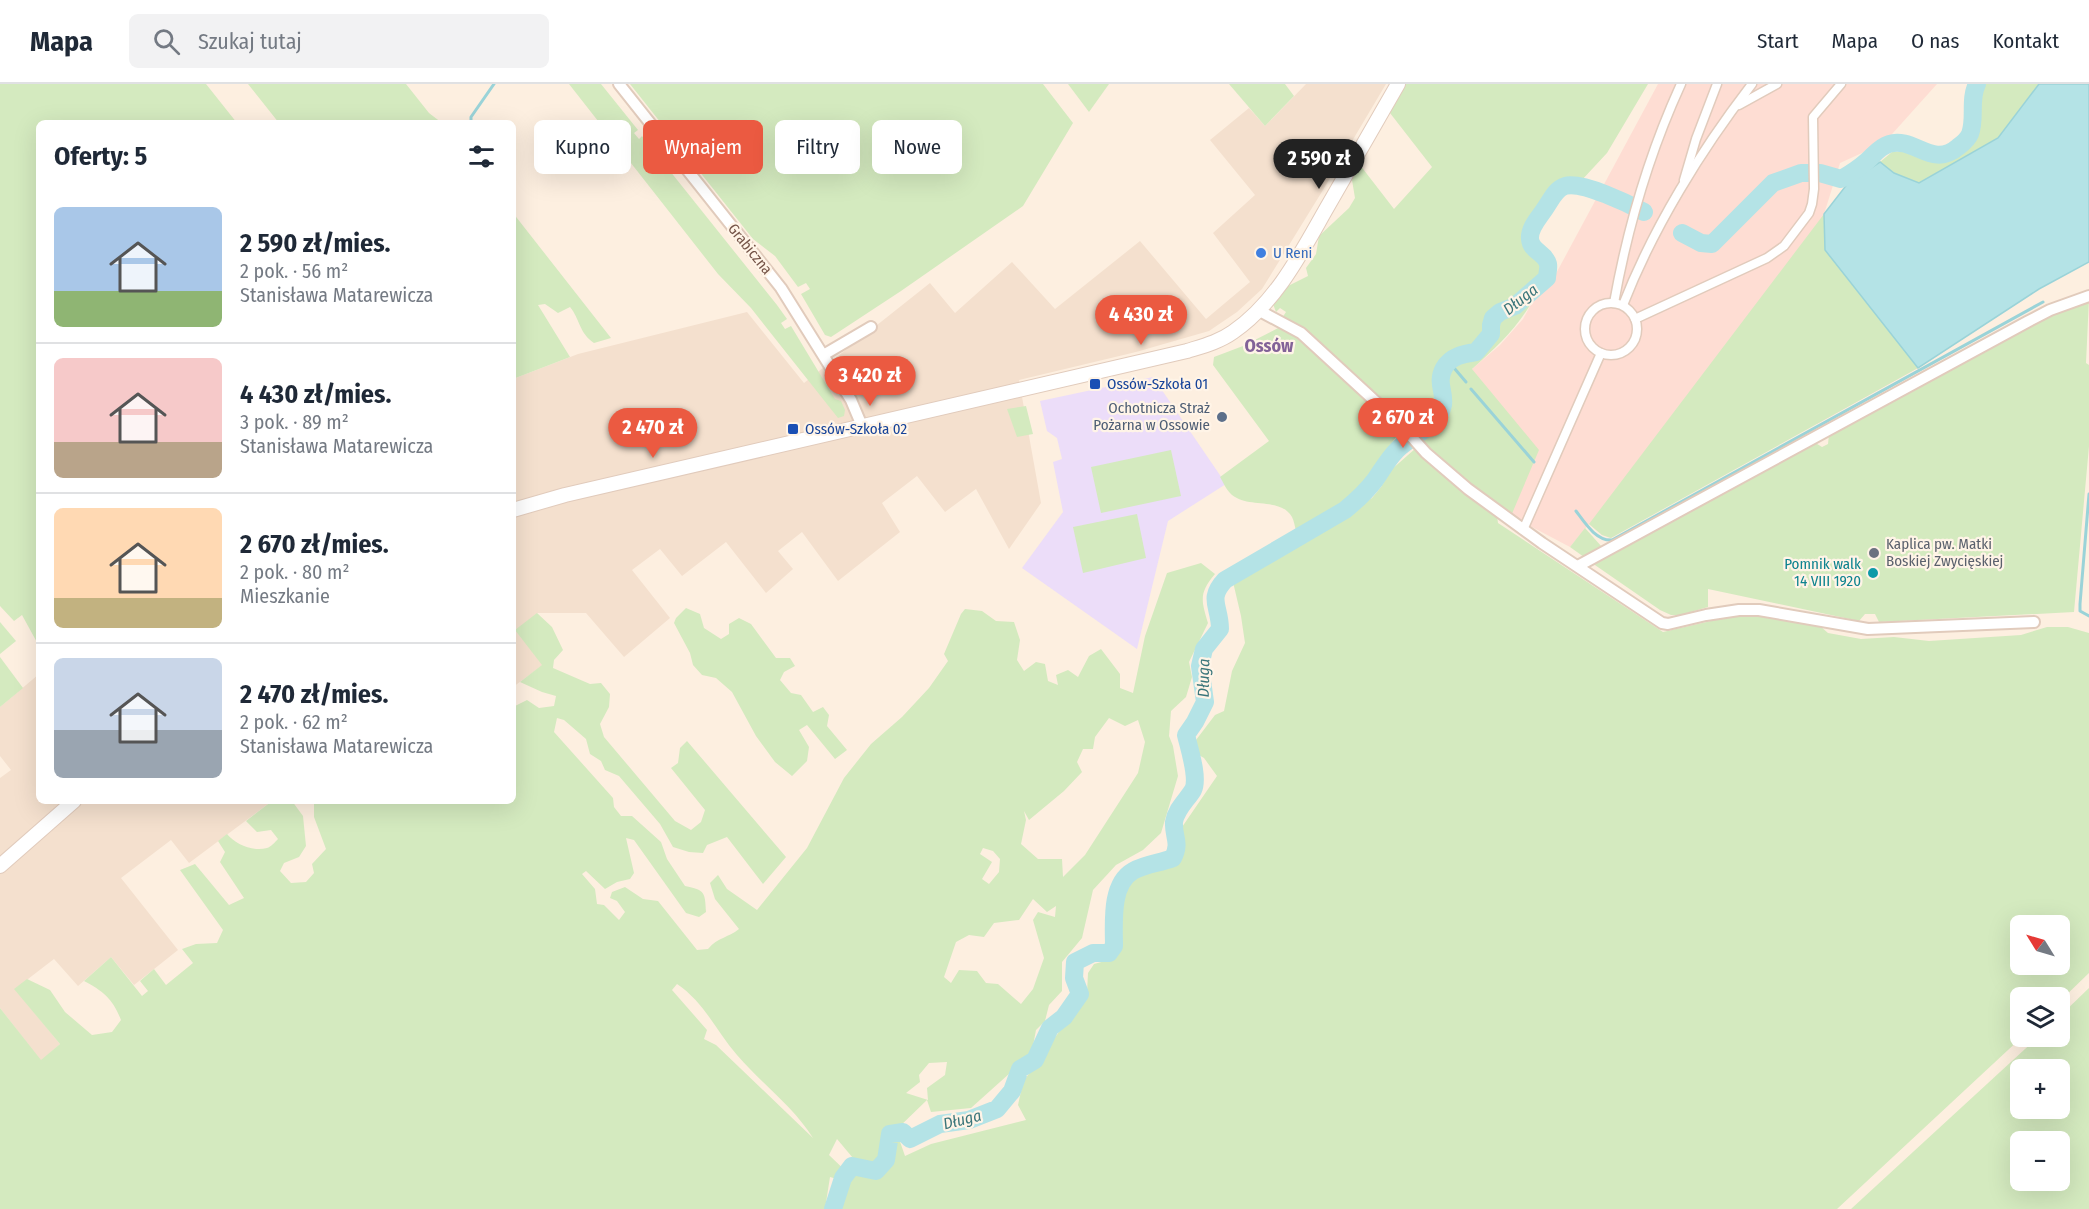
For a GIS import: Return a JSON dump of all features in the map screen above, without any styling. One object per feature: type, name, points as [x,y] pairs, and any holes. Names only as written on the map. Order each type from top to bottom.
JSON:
[{"type":"street","name":"Grabiczna","points":[[619,84],[782,288],[825,354],[854,405],[862,426]]},
{"type":"street","points":[[516,509],[576,493],[1187,351],[1225,337],[1258,310],[1298,258],[1398,84]]},
{"type":"street","points":[[1618,304],[1629,226],[1649,160],[1681,84]]},
{"type":"street","points":[[1682,189],[1696,139],[1717,84]]},
{"type":"street","points":[[1618,304],[1682,189],[1752,84]]},
{"type":"street","points":[[1736,106],[1777,84]]},
{"type":"street","points":[[1635,319],[1776,252],[1809,213],[1814,189],[1813,117],[1841,84]]},
{"type":"street","points":[[1578,566],[2027,322],[2050,310],[2089,296]]},
{"type":"street","points":[[1603,304],[1618,304],[1628,308],[1635,319],[1638,332],[1636,340],[1624,353],[1615,356],[1601,353],[1591,347],[1587,340],[1586,322],[1589,314],[1603,304]]},
{"type":"street","points":[[1258,310],[1301,333],[1401,425],[1426,453],[1468,489],[1523,530],[1662,623],[1668,624],[1739,610],[1759,610],[1868,629],[2034,622]]},
{"type":"street","points":[[825,354],[871,327]]},
{"type":"street","points":[[1523,530],[1601,353]]},
{"type":"street","points":[[0,866],[71,804]]},
{"type":"shaded area","points":[[1306,84],[1386,84],[1262,289],[1237,312],[1209,331],[1136,352],[1019,380],[1041,503],[1009,549],[976,489],[945,512],[917,476],[882,503],[900,532],[838,581],[802,532],[778,551],[793,569],[766,593],[726,542],[682,576],[660,549],[632,570],[670,618],[624,657],[586,613],[537,613],[543,665],[516,685],[516,378],[578,354],[747,312],[804,383],[930,283],[955,313],[1012,262],[1055,309],[1140,241],[1206,319],[1250,282],[1213,233],[1255,195],[1210,140],[1249,108],[1265,126]]},
{"type":"shaded area","points":[[1658,84],[1937,84],[1884,143],[1840,163],[1824,214],[1895,337],[1918,368],[1817,424],[1819,406],[1611,538],[1602,535],[1589,524],[1570,547],[1511,516],[1472,369],[1500,345],[1523,319],[1535,297],[1552,281]]},
{"type":"shaded area","points":[[1153,377],[1226,484],[1168,521],[1137,649],[1022,568],[1063,512],[1053,462],[1062,459],[1057,438],[1047,431],[1040,401]]},
{"type":"shaded area","points":[[36,677],[36,804],[268,804],[189,863],[171,840],[121,878],[178,950],[134,985],[111,957],[78,986],[54,959],[15,989],[60,1044],[41,1061],[0,1008],[0,778],[11,770],[0,756],[0,707]]},
{"type":"green space","points":[[0,84],[206,84],[235,120],[36,120],[36,641],[22,615],[14,621],[0,606]]},
{"type":"green space","points":[[248,84],[406,84],[429,113],[438,120],[277,120]]},
{"type":"green space","points":[[569,84],[601,84],[630,120],[597,120]]},
{"type":"green space","points":[[630,84],[1043,84],[1073,123],[1023,206],[831,337],[825,335],[801,294],[810,289],[806,283],[798,287],[775,256],[753,239],[701,174],[763,174],[763,120],[659,120]]},
{"type":"green space","points":[[1068,84],[1109,84],[1089,112]]},
{"type":"green space","points":[[1229,84],[1285,84],[1294,96],[1265,126]]},
{"type":"green space","points":[[1406,84],[1648,84],[1607,153],[1581,181],[1563,180],[1543,197],[1531,215],[1523,239],[1528,250],[1542,266],[1539,276],[1523,292],[1492,312],[1477,345],[1455,351],[1445,357],[1436,373],[1435,400],[1431,416],[1424,424],[1411,431],[1282,318],[1286,312],[1280,308],[1276,312],[1273,304],[1286,287],[1308,276],[1306,268],[1316,254],[1319,236],[1349,208],[1355,198],[1352,180],[1360,165],[1394,209],[1432,167],[1390,113]]},
{"type":"green space","points":[[1983,84],[2039,84],[1998,138],[1919,183],[1894,173],[1880,162],[1892,152],[1909,151],[1926,161],[1950,160],[1972,146],[1979,126]]},
{"type":"green space","points":[[631,121],[638,130],[634,133],[639,139],[643,137],[643,174],[672,174],[787,319],[781,323],[785,329],[791,326],[835,399],[841,401],[845,410],[844,416],[838,418],[751,308],[718,274],[631,163]]},
{"type":"green space","points":[[1824,214],[1826,250],[1918,368],[1611,538],[1602,535],[1589,524]]},
{"type":"green space","points":[[516,217],[611,338],[594,343],[585,335],[570,307],[558,313],[545,304],[538,305],[570,357],[516,378]]},
{"type":"green space","points":[[1535,297],[1507,336],[1472,369],[1539,450],[1511,516],[1420,444],[1447,408],[1447,376],[1450,367],[1457,360],[1474,357],[1488,347],[1497,332],[1501,318],[1521,308]]},
{"type":"green space","points":[[2089,299],[2086,363],[2089,365],[2089,446],[2074,612],[1879,622],[1875,614],[1865,614],[1859,621],[1708,589],[1708,607],[1680,615],[1671,615],[1660,610],[1592,563],[1814,442],[1822,447],[1828,444],[1829,434],[2028,327]]},
{"type":"green space","points":[[1282,326],[1293,332],[1401,431],[1392,442],[1369,485],[1339,508],[1296,531],[1292,517],[1287,511],[1280,507],[1237,498],[1229,491],[1220,477],[1269,441],[1213,365],[1214,357],[1243,346]]},
{"type":"green space","points":[[1026,406],[1033,434],[1017,437],[1007,409]]},
{"type":"green space","points":[[1416,448],[1497,516],[1498,523],[1663,632],[1737,615],[1760,615],[1820,626],[1828,633],[1861,639],[1894,637],[1929,641],[2021,635],[2047,627],[2068,627],[2089,633],[2089,973],[2070,991],[2070,987],[2010,987],[2011,1047],[1837,1209],[834,1209],[837,1179],[830,1177],[825,1209],[0,1209],[0,1008],[41,1060],[60,1044],[14,989],[27,979],[50,990],[65,1012],[92,1035],[112,1032],[121,1020],[115,1006],[102,992],[84,981],[111,957],[142,996],[148,991],[140,981],[154,969],[166,985],[193,963],[182,949],[196,944],[217,943],[223,930],[180,870],[195,864],[229,905],[244,898],[220,862],[225,852],[218,841],[227,834],[239,844],[250,848],[270,847],[278,839],[271,830],[257,832],[246,821],[268,804],[294,804],[303,816],[306,846],[299,857],[284,863],[280,871],[291,883],[306,882],[314,873],[312,864],[326,849],[314,817],[314,804],[516,804],[516,706],[527,700],[539,708],[554,706],[556,696],[520,682],[542,665],[516,631],[537,613],[552,627],[563,650],[554,660],[553,668],[590,684],[601,683],[610,694],[609,707],[600,724],[604,737],[675,821],[691,830],[701,822],[705,810],[671,768],[678,763],[680,748],[687,741],[786,857],[763,884],[727,837],[707,845],[703,853],[673,847],[660,824],[619,776],[605,770],[601,761],[590,754],[586,739],[564,720],[557,718],[554,732],[613,798],[614,807],[621,816],[632,816],[661,842],[667,859],[685,886],[703,893],[706,912],[699,917],[686,913],[634,840],[626,838],[634,873],[630,879],[617,882],[605,889],[586,871],[582,874],[595,889],[597,904],[604,905],[619,920],[625,912],[617,901],[610,898],[612,892],[625,887],[643,899],[658,901],[697,950],[708,949],[739,929],[715,899],[710,883],[718,875],[727,889],[757,910],[807,848],[844,778],[871,744],[902,717],[929,688],[948,661],[944,654],[965,609],[982,611],[996,621],[1014,622],[1020,640],[1017,660],[1024,671],[1036,662],[1045,664],[1048,681],[1058,685],[1056,675],[1068,670],[1078,677],[1089,656],[1101,649],[1120,674],[1120,688],[1133,693],[1145,636],[1167,573],[1201,563],[1215,574],[1206,586],[1203,597],[1208,623],[1189,662],[1192,677],[1186,697],[1171,711],[1169,736],[1178,776],[1161,833],[1143,850],[1116,865],[1093,890],[1082,938],[1062,962],[1062,991],[1049,1005],[1045,1021],[1036,1030],[1032,1051],[971,1108],[931,1112],[927,1100],[896,1130],[905,1156],[931,1144],[1026,1120],[1018,1105],[1023,1082],[1087,993],[1088,973],[1094,964],[1109,960],[1117,948],[1123,898],[1128,885],[1136,877],[1165,868],[1179,858],[1180,830],[1217,776],[1204,758],[1197,754],[1196,740],[1215,715],[1224,711],[1232,671],[1245,643],[1233,582],[1372,498],[1391,470]],"holes":[[[1109,718],[1125,726],[1138,720],[1145,742],[1138,773],[1085,855],[1063,877],[1062,859],[1038,859],[1021,844],[1026,820],[1024,811],[1029,820],[1064,791],[1082,772],[1077,762],[1083,749],[1093,749],[1095,737]],[[983,848],[993,851],[1000,859],[999,872],[989,884],[982,879],[992,862],[980,854]],[[1033,899],[1047,912],[1056,906],[1055,917],[1038,912],[1033,920],[1044,958],[1033,989],[1021,1004],[998,984],[986,983],[977,971],[959,970],[951,983],[944,977],[956,942],[969,935],[984,937],[994,923],[1019,920]],[[677,984],[703,1008],[737,1055],[787,1105],[813,1138],[716,1045],[704,1039],[707,1030],[672,990]],[[947,1062],[945,1075],[927,1088],[928,1100],[906,1093],[920,1082],[919,1075],[929,1063]],[[837,1139],[858,1164],[853,1178],[829,1155]]]},
{"type":"green space","points":[[1171,450],[1181,496],[1101,513],[1091,467]]},
{"type":"green space","points":[[1137,514],[1146,558],[1083,573],[1073,527]]},
{"type":"green space","points":[[1585,528],[1602,547],[1584,557],[1570,547]]},
{"type":"green space","points":[[686,608],[700,614],[704,628],[721,639],[729,634],[729,624],[739,618],[751,624],[776,658],[790,658],[795,666],[784,672],[780,680],[791,693],[801,695],[813,712],[823,707],[829,715],[827,726],[847,750],[835,759],[807,725],[799,730],[809,747],[807,761],[792,776],[775,762],[756,736],[732,692],[716,678],[702,675],[693,665],[690,653],[674,623]]},
{"type":"green space","points":[[0,622],[16,641],[0,654]]},
{"type":"green space","points":[[0,657],[23,688],[0,707]]},
{"type":"green space","points":[[2089,988],[2089,1209],[1851,1209],[2010,1063],[2010,1119],[2070,1119],[2070,1059],[2014,1059],[2027,1047],[2070,1047],[2070,1006]]},
{"type":"water","points":[[2039,84],[2089,84],[2089,262],[2039,289],[1918,368],[1825,250],[1824,214],[1848,183],[1880,162],[1894,173],[1919,183],[1998,138]]},
{"type":"waterway","points":[[471,120],[494,84]]},
{"type":"waterway","name":"Długa","points":[[1682,233],[1701,243],[1712,244],[1773,183],[1801,173],[1820,173],[1841,179],[1861,166],[1885,145],[1907,144],[1931,154],[1949,153],[1963,143],[1970,134],[1973,96],[1977,84]]},
{"type":"waterway","name":"Długa","points":[[833,1209],[843,1178],[852,1166],[876,1171],[886,1160],[890,1134],[903,1132],[910,1139],[940,1124],[969,1120],[997,1109],[1012,1091],[1020,1069],[1035,1060],[1050,1028],[1064,1017],[1080,994],[1074,978],[1075,962],[1093,953],[1109,953],[1114,946],[1115,905],[1120,885],[1133,871],[1173,858],[1176,848],[1175,817],[1195,785],[1193,763],[1186,735],[1205,702],[1200,666],[1204,649],[1220,629],[1216,598],[1225,580],[1345,510],[1375,480],[1397,450],[1436,419],[1443,405],[1441,378],[1447,364],[1458,356],[1476,352],[1491,334],[1493,318],[1500,312],[1515,306],[1547,278],[1548,264],[1533,247],[1530,235],[1534,224],[1558,190],[1565,186],[1582,187],[1605,194],[1644,212]]},
{"type":"waterway","points":[[1576,511],[1596,534],[1606,540],[1612,540],[2043,302]]},
{"type":"waterway","points":[[1449,362],[1466,382]]},
{"type":"waterway","points":[[1471,389],[1534,462]]},
{"type":"waterway","points":[[2089,494],[2080,604],[2080,611],[2089,616]]},
{"type":"place","name":"U Reni","points":[[1261,253]]},
{"type":"place","name":"Ossów-Szkoła 01","points":[[1095,384]]},
{"type":"place","name":"Ochotnicza Straż Pożarna w Ossowie","points":[[1222,417]]},
{"type":"place","name":"Ossów-Szkoła 02","points":[[793,429]]},
{"type":"place","name":"Kaplica pw. Matki Boskiej Zwycięskiej","points":[[1874,553]]},
{"type":"place","name":"Pomnik walk 14 VIII 1920","points":[[1873,573]]},
{"type":"district","name":"Ossów","points":[[1269,346]]}]
